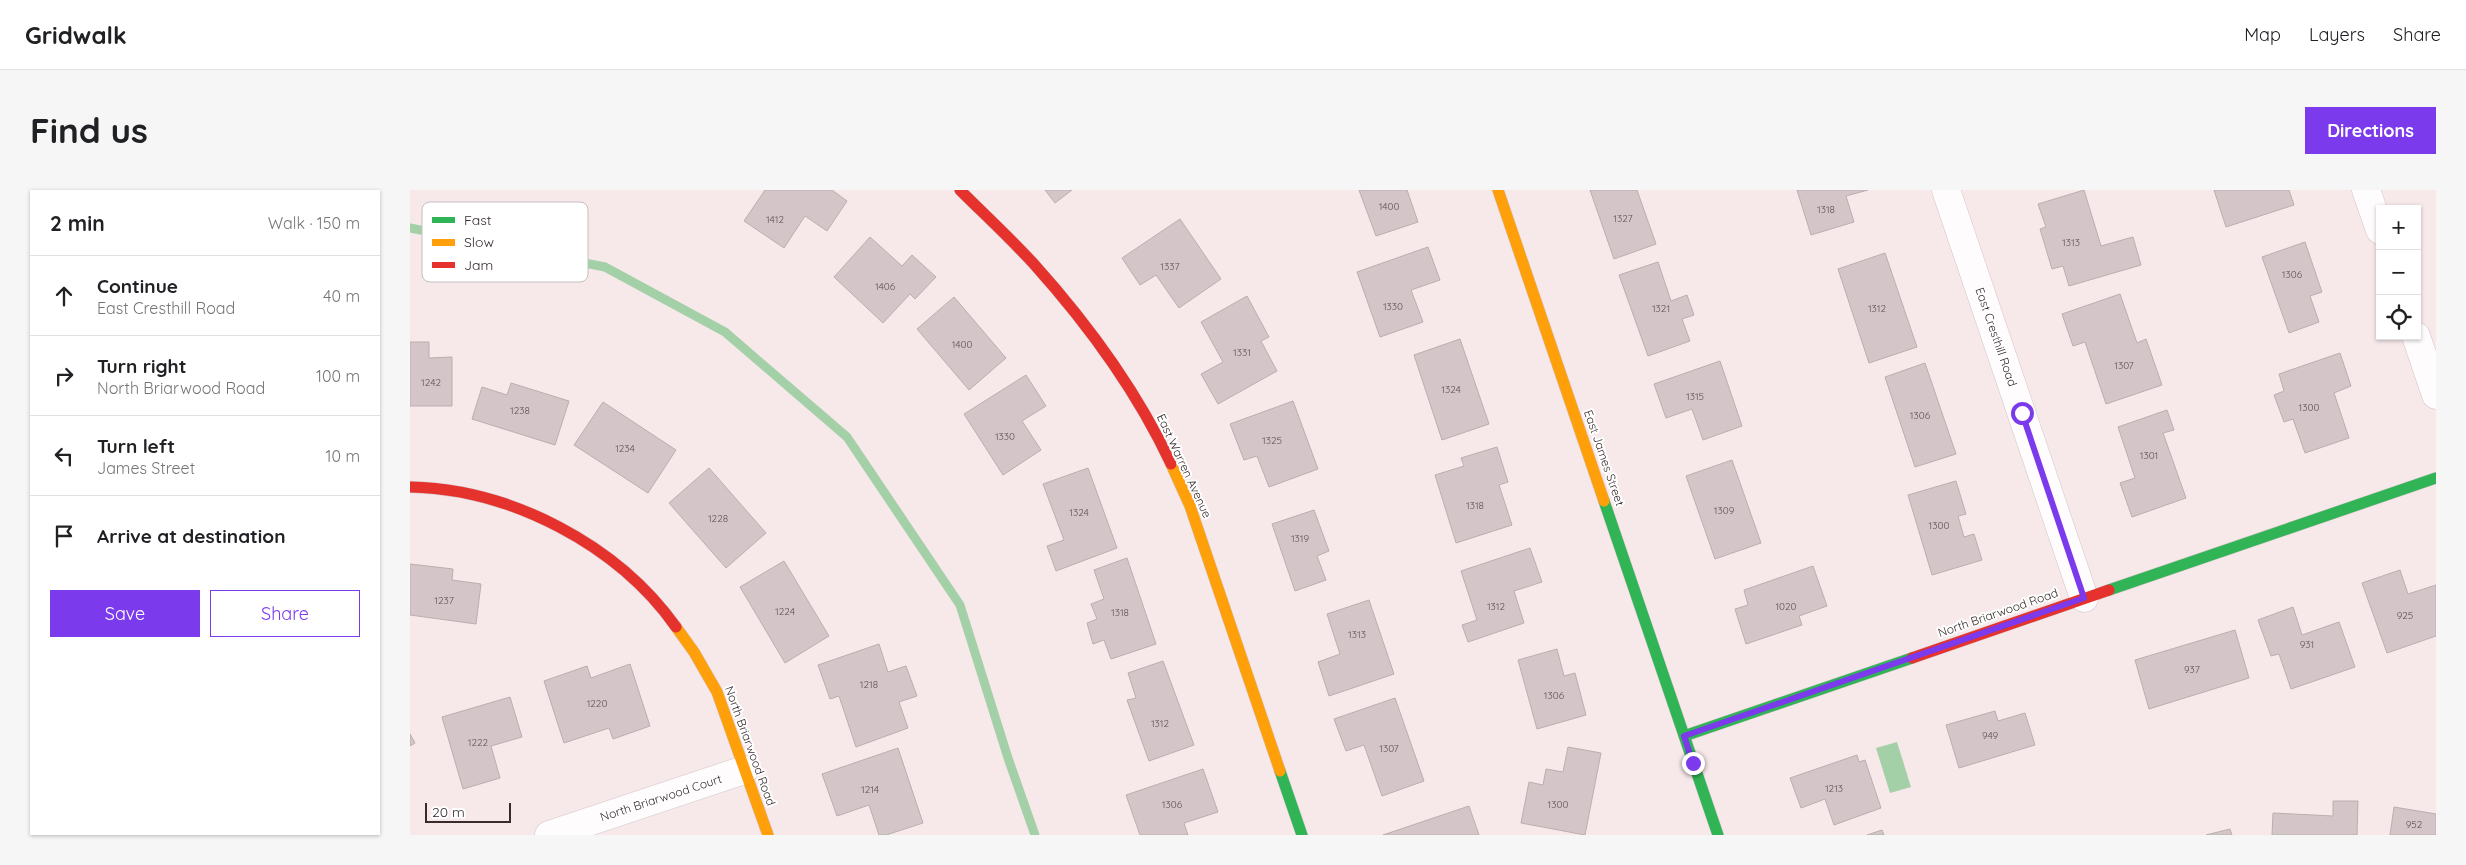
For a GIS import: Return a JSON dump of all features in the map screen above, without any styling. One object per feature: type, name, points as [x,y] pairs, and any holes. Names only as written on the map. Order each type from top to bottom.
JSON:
[{"type":"street","name":"East Warren Avenue","points":[[960,190],[1033,263],[1107,355],[1157,434],[1190,506],[1302,835]]},
{"type":"street","name":"East James Street","points":[[1498,190],[1718,835]]},
{"type":"street","name":"East Cresthill Road","points":[[1946,190],[2084,598]]},
{"type":"street","points":[[2366,190],[2376,219]]},
{"type":"street","points":[[2417,340],[2436,395]]},
{"type":"street","name":"North Briarwood Road","points":[[1684,736],[2436,478]]},
{"type":"street","name":"North Briarwood Road","points":[[410,487],[466,493],[517,508],[565,529],[624,571],[662,607],[694,651],[716,688],[768,835]]},
{"type":"street","name":"North Briarwood Court","points":[[549,835],[744,770]]},
{"type":"shaded area","points":[[1897,742],[1911,787],[1890,793],[1876,748]]},
{"type":"building","points":[[765,190],[832,190],[847,201],[827,231],[805,216],[784,248],[744,221]]},
{"type":"building","points":[[1045,190],[1072,190],[1055,203]]},
{"type":"building","points":[[1359,190],[1407,190],[1418,222],[1376,236]]},
{"type":"building","points":[[1590,190],[1637,190],[1656,244],[1614,259]]},
{"type":"building","points":[[1797,190],[1868,190],[1846,196],[1854,222],[1811,235]]},
{"type":"building","points":[[2084,190],[2101,246],[2133,237],[2141,265],[2069,286],[2063,266],[2052,269],[2040,229],[2046,227],[2038,204]]},
{"type":"building","points":[[2214,190],[2289,190],[2294,205],[2226,227]]},
{"type":"building","points":[[1180,219],[1221,279],[1179,308],[1156,275],[1140,285],[1122,258]]},
{"type":"building","points":[[870,237],[902,266],[912,255],[936,277],[915,299],[910,294],[883,323],[834,277]]},
{"type":"building","points":[[2305,242],[2322,292],[2310,296],[2319,322],[2289,333],[2262,257]]},
{"type":"building","points":[[1428,247],[1440,280],[1411,290],[1423,322],[1380,337],[1357,272]]},
{"type":"building","points":[[1885,253],[1917,347],[1869,363],[1838,269]]},
{"type":"building","points":[[1658,262],[1671,301],[1687,295],[1694,315],[1682,319],[1690,341],[1648,356],[1619,275]]},
{"type":"building","points":[[2120,294],[2137,343],[2146,339],[2162,385],[2106,404],[2085,342],[2073,346],[2062,314]]},
{"type":"building","points":[[1247,296],[1269,337],[1261,341],[1277,371],[1218,404],[1201,374],[1223,362],[1201,322]]},
{"type":"building","points":[[954,297],[1006,358],[969,390],[917,329]]},
{"type":"building","points":[[1460,339],[1489,424],[1442,440],[1414,355]]},
{"type":"building","points":[[410,342],[429,342],[429,358],[452,357],[452,406],[410,406]]},
{"type":"building","points":[[2340,353],[2351,386],[2334,393],[2349,438],[2305,453],[2293,419],[2284,422],[2274,395],[2284,391],[2279,374]]},
{"type":"building","points":[[1720,361],[1742,426],[1703,440],[1692,409],[1666,418],[1654,384]]},
{"type":"building","points":[[1925,363],[1956,454],[1915,467],[1885,377]]},
{"type":"building","points":[[1026,375],[1046,406],[1022,421],[1041,450],[1003,475],[964,414]]},
{"type":"building","points":[[511,383],[569,401],[555,445],[472,419],[482,387],[507,395]]},
{"type":"building","points":[[1293,401],[1318,469],[1269,487],[1257,456],[1244,460],[1230,424]]},
{"type":"building","points":[[603,402],[676,450],[648,493],[574,445]]},
{"type":"building","points":[[2167,410],[2174,430],[2163,433],[2186,498],[2132,517],[2120,483],[2135,478],[2118,427]]},
{"type":"building","points":[[1497,447],[1508,482],[1499,485],[1512,525],[1456,543],[1435,475],[1464,466],[1461,458]]},
{"type":"building","points":[[1732,460],[1761,543],[1715,559],[1686,476]]},
{"type":"building","points":[[709,468],[766,533],[726,568],[669,503]]},
{"type":"building","points":[[1088,468],[1117,548],[1056,571],[1047,546],[1064,540],[1043,484]]},
{"type":"building","points":[[1956,481],[1966,514],[1958,516],[1964,537],[1974,534],[1982,560],[1932,575],[1908,495]]},
{"type":"building","points":[[1314,510],[1329,551],[1317,556],[1326,580],[1295,591],[1272,524]]},
{"type":"building","points":[[1530,548],[1542,582],[1514,591],[1524,623],[1468,642],[1462,625],[1477,620],[1461,571]]},
{"type":"building","points":[[1127,558],[1156,644],[1111,659],[1104,640],[1093,644],[1087,623],[1097,619],[1091,604],[1104,599],[1094,570]]},
{"type":"building","points":[[784,561],[829,636],[785,663],[740,587]]},
{"type":"building","points":[[410,564],[453,569],[452,580],[481,584],[476,624],[410,615]]},
{"type":"building","points":[[1813,566],[1827,606],[1799,616],[1802,625],[1746,644],[1735,609],[1748,605],[1744,590]]},
{"type":"building","points":[[2400,570],[2408,594],[2436,585],[2436,636],[2387,653],[2362,583]]},
{"type":"building","points":[[1369,600],[1394,674],[1329,696],[1318,662],[1340,654],[1327,614]]},
{"type":"building","points":[[2293,607],[2302,635],[2339,622],[2355,667],[2291,689],[2279,654],[2271,656],[2258,620]]},
{"type":"building","points":[[2235,630],[2249,678],[2149,709],[2135,660]]},
{"type":"building","points":[[879,644],[888,672],[906,666],[917,696],[899,702],[908,728],[856,747],[839,696],[830,699],[818,665]]},
{"type":"building","points":[[1557,649],[1564,676],[1575,673],[1586,715],[1537,729],[1518,660]]},
{"type":"building","points":[[1163,661],[1194,745],[1149,761],[1127,700],[1136,698],[1128,673]]},
{"type":"building","points":[[630,664],[650,726],[613,739],[609,728],[564,743],[544,681],[587,666],[591,678]]},
{"type":"building","points":[[510,697],[522,737],[491,746],[500,778],[463,789],[442,717]]},
{"type":"building","points":[[1395,698],[1424,781],[1382,796],[1364,745],[1346,751],[1334,719]]},
{"type":"building","points":[[1995,711],[1998,721],[2025,713],[2035,745],[1959,768],[1946,725]]},
{"type":"building","points":[[410,734],[415,743],[410,746]]},
{"type":"building","points":[[1568,747],[1601,753],[1585,835],[1521,823],[1529,782],[1543,785],[1546,769],[1563,772]]},
{"type":"building","points":[[898,748],[923,823],[886,835],[879,835],[869,805],[837,816],[822,774]]},
{"type":"building","points":[[1857,755],[1859,762],[1865,760],[1881,808],[1834,825],[1825,799],[1801,808],[1790,778]]},
{"type":"building","points":[[1203,769],[1218,812],[1184,823],[1188,835],[1140,835],[1126,795]]},
{"type":"building","points":[[2333,801],[2358,801],[2357,835],[2272,835],[2273,813],[2333,816]]},
{"type":"building","points":[[1469,806],[1479,835],[1383,835]]},
{"type":"building","points":[[2394,807],[2436,814],[2436,835],[2390,835]]},
{"type":"building","points":[[2230,829],[2232,835],[2206,835]]},
{"type":"building","points":[[1882,830],[1884,835],[1867,835]]},
{"type":"waterway","points":[[410,228],[422,230]]},
{"type":"waterway","points":[[588,264],[605,267],[725,332],[847,437],[960,605],[1008,758],[1035,835]]},
{"type":"traffic: fast","points":[[2109,590],[2436,478]]},
{"type":"traffic: fast","points":[[1604,501],[1718,835]]},
{"type":"traffic: fast","points":[[1684,736],[1912,658]]},
{"type":"traffic: fast","points":[[1280,771],[1302,835]]},
{"type":"traffic: slow","points":[[1498,190],[1604,501]]},
{"type":"traffic: slow","points":[[1171,464],[1190,506],[1280,771]]},
{"type":"traffic: slow","points":[[676,627],[694,652],[717,692],[768,835]]},
{"type":"traffic: jam","points":[[960,190],[1033,263],[1073,309],[1127,384],[1158,437],[1171,464]]},
{"type":"traffic: jam","points":[[410,487],[448,490],[486,498],[523,511],[559,527],[593,547],[624,571],[652,598],[676,627]]},
{"type":"traffic: jam","points":[[1912,658],[2109,590]]},
{"type":"route","points":[[1693,763],[1684,736],[2084,598],[2022,413]]}]
